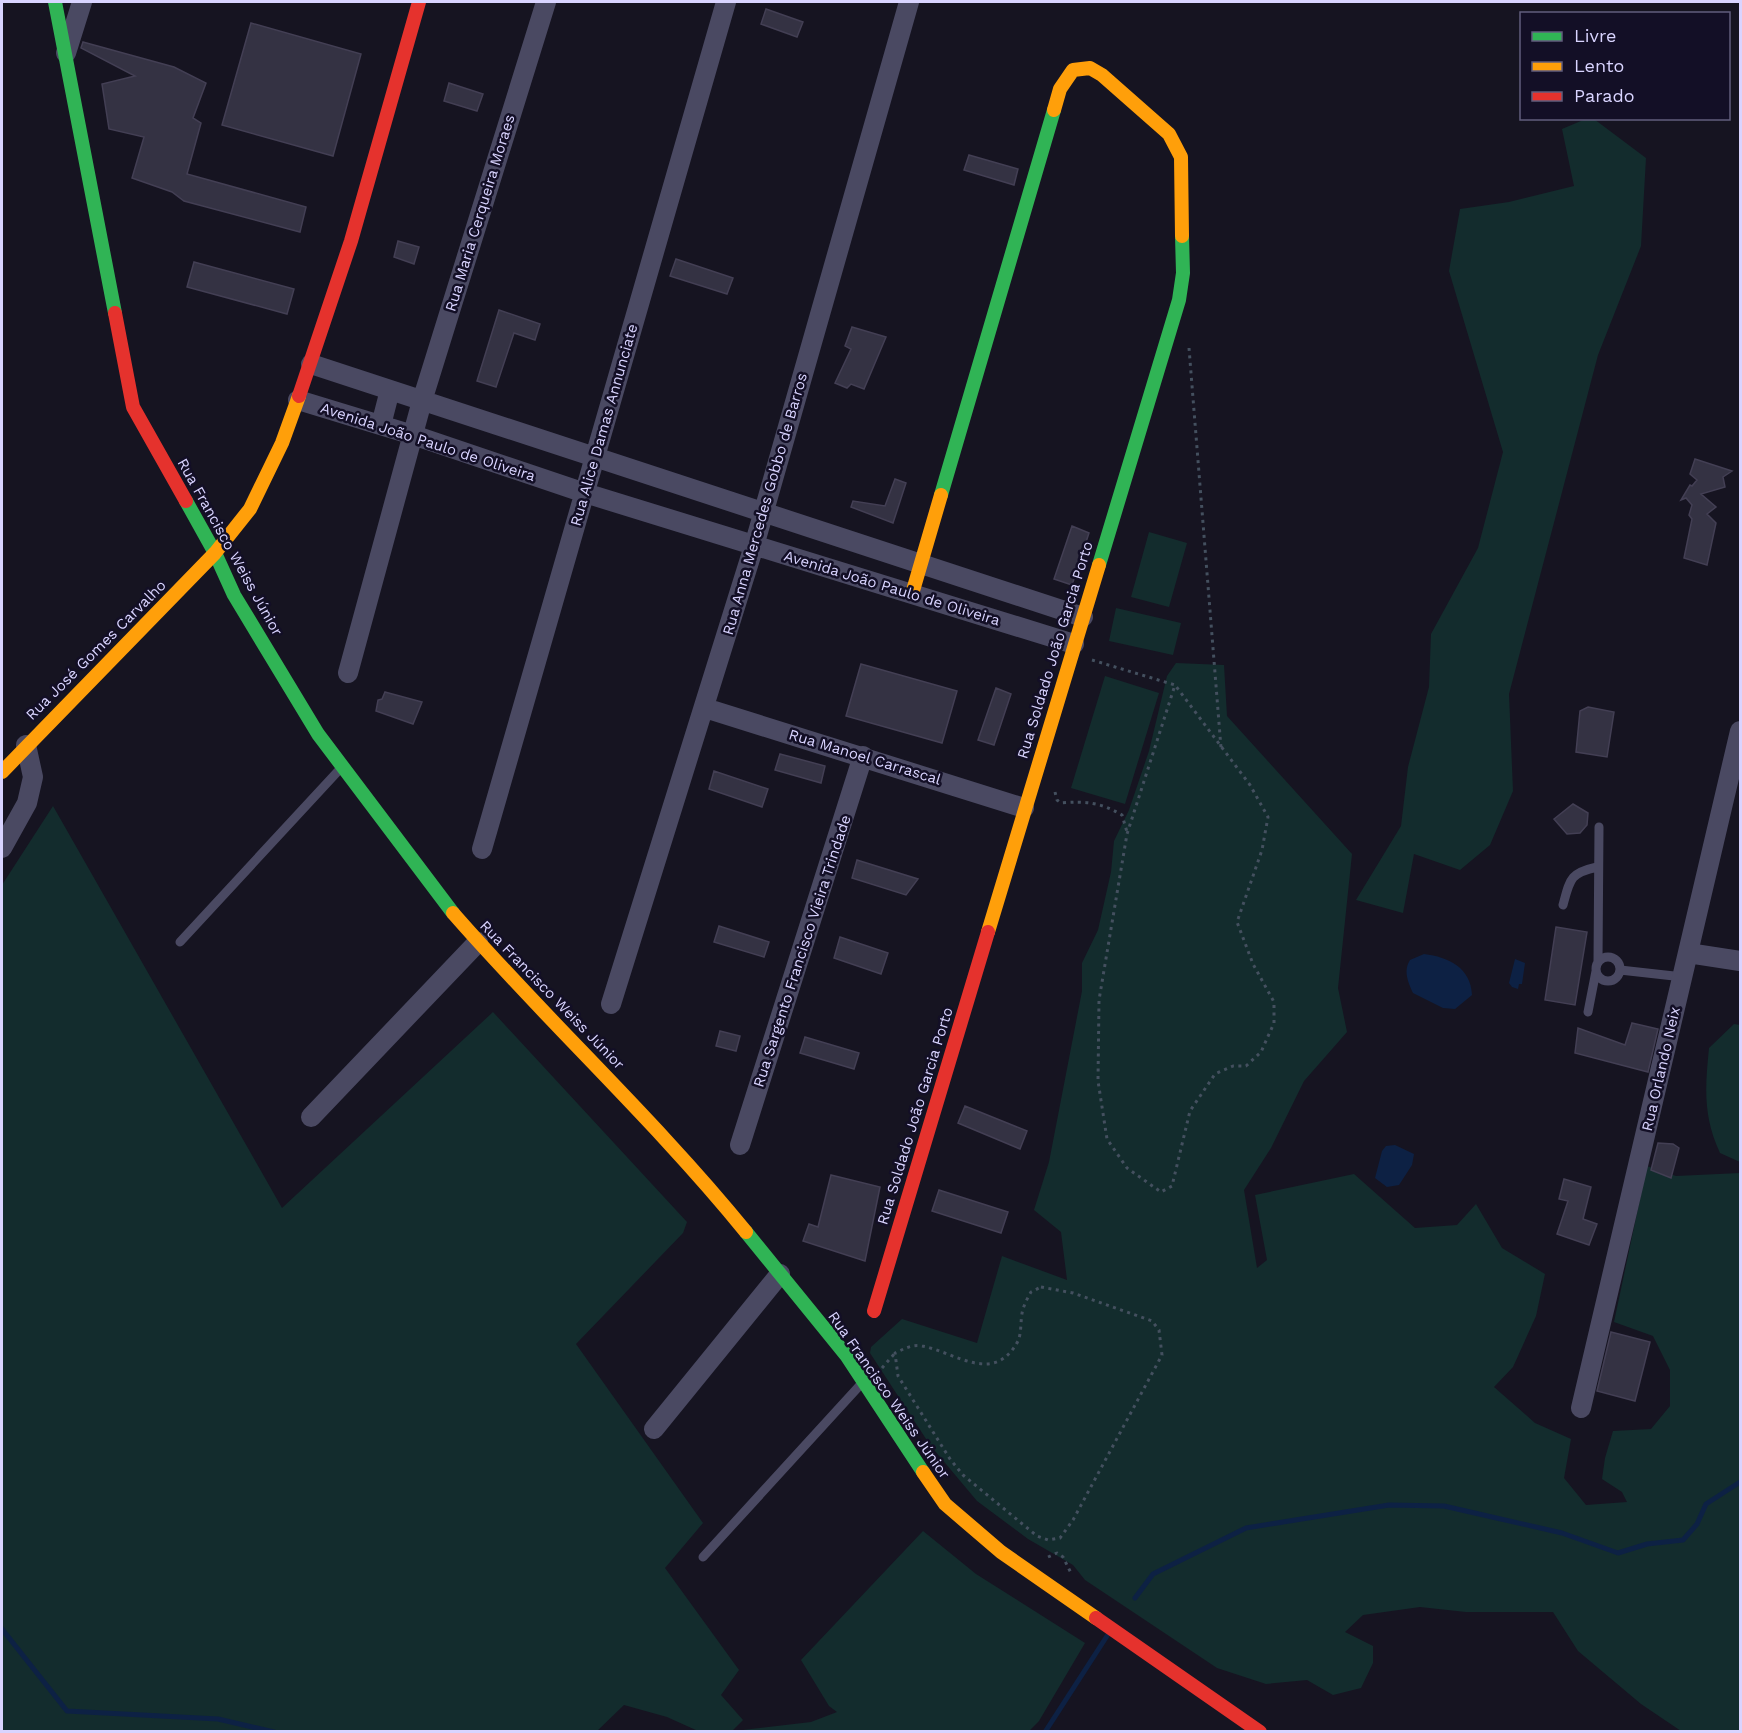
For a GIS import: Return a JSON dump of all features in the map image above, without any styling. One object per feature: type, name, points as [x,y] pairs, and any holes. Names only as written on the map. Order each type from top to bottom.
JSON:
[{"type":"street","name":"Rua Francisco Weiss Júnior","points":[[55,2],[133,407],[215,553],[234,595],[318,734],[390,834],[478,942],[511,980],[612,1082],[780,1274],[846,1355],[945,1504],[972,1530],[1260,1731]]},
{"type":"street","points":[[65,55],[82,2]]},
{"type":"street","name":"Rua José Gomes Carvalho","points":[[2,772],[215,553],[250,509],[278,452],[311,364],[351,241],[420,2]]},
{"type":"street","name":"Rua Maria Cerqueira Moraes","points":[[414,430],[546,2]]},
{"type":"street","name":"Rua Alice Damas Annunciate","points":[[482,849],[726,2]]},
{"type":"street","name":"Rua Anna Mercedes Gobbo de Barros","points":[[611,1004],[764,513],[909,2]]},
{"type":"street","name":"Rua Soldado João Garcia Porto","points":[[874,1311],[1179,300],[1183,273],[1181,157],[1169,134],[1102,75],[1090,68],[1080,67],[1073,70],[1060,89],[922,565]]},
{"type":"street","name":"Avenida João Paulo de Oliveira","points":[[311,364],[1083,617]]},
{"type":"street","points":[[381,425],[390,390]]},
{"type":"street","name":"Avenida João Paulo de Oliveira","points":[[298,400],[381,425],[414,430],[585,493],[912,594],[1072,649]]},
{"type":"street","points":[[348,673],[414,430]]},
{"type":"street","points":[[912,594],[922,565]]},
{"type":"street","name":"Rua Manoel Carrascal","points":[[705,708],[1024,808]]},
{"type":"street","name":"Rua Orlando Neix","points":[[1581,1408],[1740,731]]},
{"type":"street","points":[[2,848],[27,803],[33,777],[26,745]]},
{"type":"street","name":"Rua Sargento Francisco Vieira Trindade","points":[[740,1145],[864,756]]},
{"type":"street","points":[[311,1117],[478,942]]},
{"type":"street","points":[[1688,953],[1740,961]]},
{"type":"street","points":[[654,1429],[780,1274]]},
{"type":"lane","points":[[180,942],[342,767]]},
{"type":"lane","points":[[1588,1012],[1597,966],[1605,957],[1612,958],[1618,963],[1620,970],[1614,980],[1606,981],[1599,978],[1597,966],[1597,867],[1599,827]]},
{"type":"lane","points":[[1563,905],[1570,879],[1581,871],[1597,867]]},
{"type":"lane","points":[[1620,970],[1683,977]]},
{"type":"lane","points":[[703,1557],[863,1382]]},
{"type":"path","points":[[1189,345],[1221,750]]},
{"type":"path","points":[[1072,649],[1175,685],[1221,750],[1250,785],[1268,817],[1262,850],[1237,922],[1253,964],[1275,1002],[1274,1023],[1261,1052],[1246,1066],[1233,1066],[1215,1074],[1190,1111],[1183,1132],[1172,1186],[1161,1192],[1127,1168],[1107,1139],[1098,1081],[1099,1000],[1127,834],[1175,685]]},
{"type":"path","points":[[1053,783],[1057,800],[1061,803],[1086,801],[1122,815],[1127,834]]},
{"type":"path","points":[[1041,1287],[1073,1293],[1152,1321],[1159,1330],[1162,1355],[1073,1520],[1059,1538],[1048,1540],[1037,1536],[1004,1507],[963,1475],[950,1459],[898,1376],[895,1353],[907,1347],[921,1346],[966,1363],[992,1364],[1005,1357],[1018,1340],[1023,1309],[1031,1292],[1041,1287]]},
{"type":"green space","points":[[1583,120],[1595,120],[1646,158],[1641,246],[1598,355],[1509,694],[1513,791],[1490,845],[1460,870],[1414,854],[1403,913],[1356,900],[1401,826],[1408,767],[1429,687],[1431,634],[1478,548],[1503,452],[1449,271],[1460,209],[1509,202],[1574,186],[1562,129]]},
{"type":"green space","points":[[1149,532],[1187,543],[1169,607],[1131,597]]},
{"type":"green space","points":[[1116,608],[1181,623],[1173,655],[1109,641]]},
{"type":"green space","points":[[1176,663],[1224,665],[1227,716],[1352,854],[1338,988],[1347,1032],[1304,1081],[1271,1148],[1244,1190],[1257,1268],[1267,1260],[1255,1195],[1354,1174],[1415,1228],[1457,1225],[1476,1204],[1502,1248],[1545,1274],[1536,1316],[1513,1367],[1494,1387],[1535,1423],[1571,1439],[1564,1478],[1586,1505],[1627,1502],[1622,1492],[1602,1479],[1613,1431],[1651,1429],[1670,1406],[1670,1370],[1653,1336],[1614,1322],[1647,1166],[1676,1176],[1740,1173],[1740,1731],[1681,1731],[1641,1704],[1578,1651],[1553,1612],[1466,1612],[1420,1607],[1363,1615],[1345,1632],[1373,1646],[1373,1663],[1361,1688],[1333,1695],[1307,1680],[1266,1684],[1217,1668],[1085,1580],[1073,1565],[1028,1539],[977,1501],[930,1445],[870,1353],[871,1347],[902,1319],[977,1343],[1002,1256],[1067,1280],[1061,1232],[1034,1210],[1049,1162],[1082,991],[1082,963],[1098,930],[1111,872],[1114,841],[1129,810],[1149,751],[1167,676]]},
{"type":"green space","points":[[1105,676],[1159,693],[1125,804],[1071,788]]},
{"type":"green space","points":[[53,806],[282,1208],[493,1012],[687,1222],[683,1233],[576,1344],[703,1523],[665,1568],[739,1670],[721,1695],[743,1720],[732,1731],[698,1731],[667,1717],[624,1705],[596,1732],[2,1731],[2,885]]},
{"type":"green space","points":[[1734,1024],[1740,1025],[1740,1162],[1720,1153],[1714,1140],[1707,1102],[1709,1048]]},
{"type":"green space","points":[[923,1531],[976,1574],[1085,1643],[1039,1721],[1029,1731],[734,1731],[811,1722],[837,1712],[829,1706],[801,1660]]},
{"type":"water","points":[[1424,954],[1450,961],[1468,978],[1472,995],[1455,1009],[1443,1008],[1413,993],[1407,976],[1408,964],[1410,960]]},
{"type":"water","points":[[1515,959],[1525,963],[1522,984],[1519,984],[1518,989],[1509,983]]},
{"type":"water","points":[[1395,1145],[1414,1154],[1412,1165],[1399,1185],[1387,1187],[1375,1178],[1382,1151],[1386,1146]]},
{"type":"building","points":[[766,9],[803,22],[797,37],[761,24]]},
{"type":"building","points":[[251,23],[361,54],[333,156],[222,125]]},
{"type":"building","points":[[83,42],[174,67],[206,83],[193,118],[201,123],[187,174],[306,207],[300,232],[184,201],[172,192],[132,178],[144,137],[109,129],[102,84],[135,76],[81,48]]},
{"type":"building","points":[[449,83],[483,94],[477,111],[444,101]]},
{"type":"building","points":[[969,155],[1018,169],[1014,185],[964,170]]},
{"type":"building","points":[[398,241],[419,247],[414,264],[394,257]]},
{"type":"building","points":[[676,259],[733,278],[727,294],[670,276]]},
{"type":"building","points":[[194,262],[294,289],[287,314],[187,287]]},
{"type":"building","points":[[499,310],[540,324],[535,340],[514,333],[496,387],[477,381]]},
{"type":"building","points":[[852,327],[886,337],[864,389],[851,384],[847,388],[835,383],[851,349],[845,346]]},
{"type":"building","points":[[1695,459],[1732,471],[1723,477],[1725,487],[1701,494],[1716,507],[1707,514],[1716,523],[1707,565],[1684,558],[1692,519],[1689,515],[1692,505],[1686,498],[1681,500],[1690,485],[1692,486],[1697,480],[1690,474]]},
{"type":"building","points":[[895,479],[906,483],[893,523],[851,507],[853,501],[885,506]]},
{"type":"building","points":[[1072,526],[1089,533],[1072,585],[1054,579]]},
{"type":"building","points":[[861,664],[957,691],[942,743],[846,716]]},
{"type":"building","points":[[996,688],[1011,694],[994,745],[978,740]]},
{"type":"building","points":[[385,692],[422,702],[413,724],[376,711],[378,700],[382,699]]},
{"type":"building","points":[[1588,707],[1614,712],[1607,757],[1576,752],[1580,711]]},
{"type":"building","points":[[780,754],[825,766],[821,783],[775,770]]},
{"type":"building","points":[[714,771],[768,789],[762,807],[709,789]]},
{"type":"building","points":[[1573,804],[1588,813],[1587,825],[1580,833],[1567,834],[1554,819]]},
{"type":"building","points":[[857,860],[918,879],[906,895],[852,878]]},
{"type":"building","points":[[719,926],[769,942],[764,957],[714,942]]},
{"type":"building","points":[[1556,927],[1587,932],[1575,1005],[1545,1000]]},
{"type":"building","points":[[840,937],[888,953],[881,974],[834,958]]},
{"type":"building","points":[[1632,1023],[1658,1029],[1648,1072],[1575,1053],[1578,1028],[1625,1045]]},
{"type":"building","points":[[720,1031],[740,1036],[736,1051],[716,1046]]},
{"type":"building","points":[[805,1037],[859,1053],[854,1069],[800,1053]]},
{"type":"building","points":[[965,1106],[1027,1131],[1020,1149],[958,1123]]},
{"type":"building","points":[[1658,1143],[1673,1144],[1679,1148],[1671,1178],[1651,1170]]},
{"type":"building","points":[[831,1175],[880,1187],[865,1261],[803,1241],[809,1224],[818,1227]]},
{"type":"building","points":[[1564,1179],[1591,1187],[1583,1219],[1597,1224],[1589,1245],[1557,1234],[1568,1201],[1559,1199]]},
{"type":"building","points":[[939,1190],[1008,1212],[1001,1233],[932,1211]]},
{"type":"building","points":[[1611,1332],[1650,1342],[1635,1401],[1597,1391]]},
{"type":"waterway","points":[[1135,1598],[1153,1574],[1246,1528],[1389,1505],[1444,1506],[1562,1533],[1618,1553],[1647,1544],[1683,1540],[1697,1524],[1706,1504],[1740,1482]]},
{"type":"waterway","points":[[2,1629],[67,1711],[218,1719],[274,1732]]},
{"type":"waterway","points":[[1045,1732],[1107,1636]]},
{"type":"traffic: fast","points":[[55,2],[115,313]]},
{"type":"traffic: fast","points":[[941,495],[1054,110]]},
{"type":"traffic: fast","points":[[1099,565],[1179,300],[1183,273],[1182,236]]},
{"type":"traffic: fast","points":[[186,501],[215,553],[234,595],[318,734],[453,913]]},
{"type":"traffic: fast","points":[[746,1232],[846,1355],[923,1472]]},
{"type":"traffic: slow","points":[[1054,110],[1060,89],[1073,70],[1090,68],[1102,75],[1169,134],[1181,157],[1182,236]]},
{"type":"traffic: slow","points":[[2,772],[215,553],[250,509],[282,443],[299,396]]},
{"type":"traffic: slow","points":[[912,594],[941,495]]},
{"type":"traffic: slow","points":[[988,932],[1099,565]]},
{"type":"traffic: slow","points":[[453,913],[675,1150],[746,1232]]},
{"type":"traffic: slow","points":[[923,1472],[945,1504],[1001,1552],[1096,1618]]},
{"type":"traffic: jam","points":[[299,396],[351,241],[419,2]]},
{"type":"traffic: jam","points":[[115,313],[133,407],[186,501]]},
{"type":"traffic: jam","points":[[874,1311],[988,932]]},
{"type":"traffic: jam","points":[[1096,1618],[1260,1732]]}]
